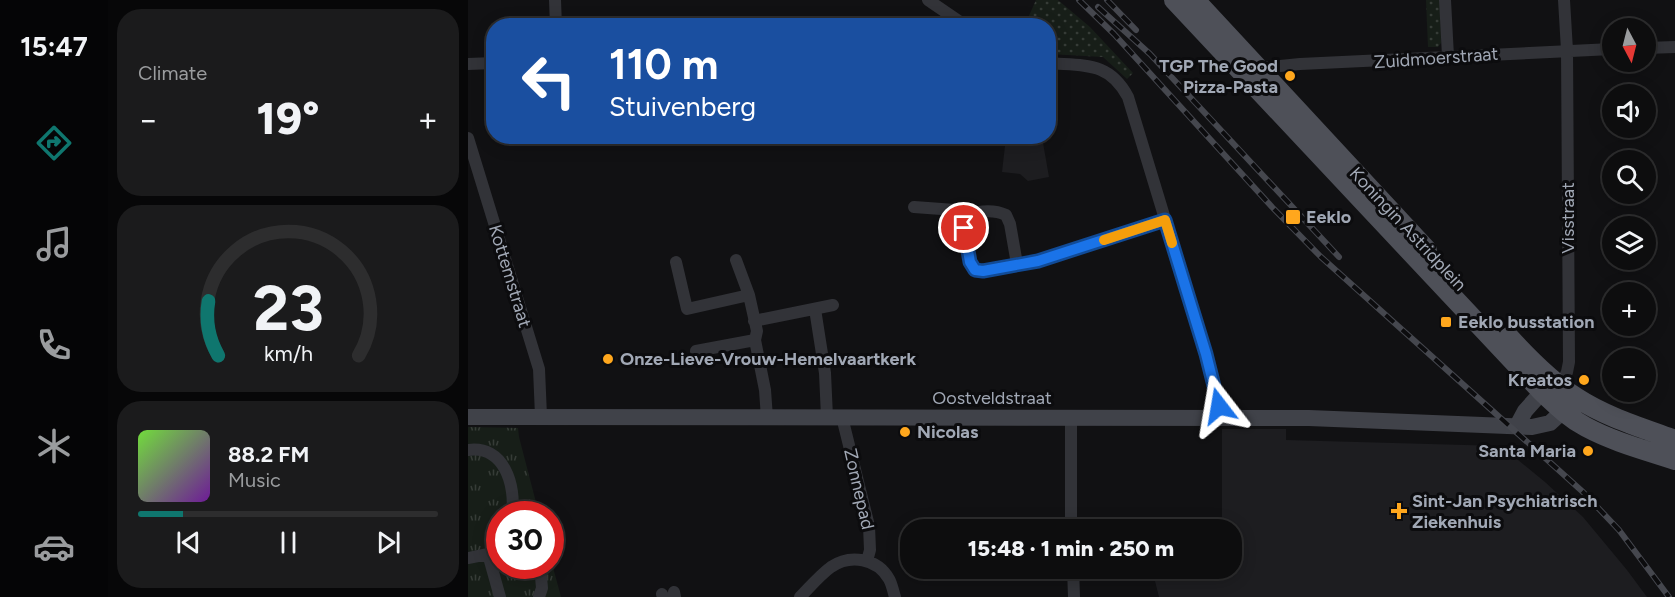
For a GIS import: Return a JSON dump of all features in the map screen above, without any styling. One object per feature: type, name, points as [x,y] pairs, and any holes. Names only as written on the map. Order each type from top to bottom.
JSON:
[{"type":"main road","points":[[1174,0],[1253,73]]},
{"type":"main road","points":[[1195,0],[1253,73]]},
{"type":"main road","name":"Koningin Astridplein","points":[[1253,73],[1523,352],[1577,398],[1593,407],[1675,440]]},
{"type":"main road","name":"Koningin Astridplein","points":[[1253,73],[1542,392],[1563,411],[1597,433],[1675,460]]},
{"type":"street","points":[[555,0],[556,18]]},
{"type":"street","points":[[928,0],[954,18]]},
{"type":"street","points":[[1445,0],[1448,56]]},
{"type":"street","name":"Visstraat","points":[[1561,385],[1569,362],[1567,50],[1564,0]]},
{"type":"street","points":[[1656,48],[1675,47]]},
{"type":"street","name":"Zuidmoerstraat","points":[[1253,73],[1325,62],[1430,59],[1448,56],[1602,49]]},
{"type":"street","points":[[468,64],[486,63]]},
{"type":"street","points":[[1056,64],[1094,66],[1104,70],[1123,88],[1128,97],[1206,354],[1221,417]]},
{"type":"street","name":"Kottemstraat","points":[[468,138],[539,369],[541,416]]},
{"type":"street","points":[[914,207],[955,210],[966,215],[998,211],[1006,214],[1017,264]]},
{"type":"street","points":[[966,215],[964,228],[970,262],[975,270],[983,271],[1038,261],[1165,220]]},
{"type":"street","points":[[736,260],[749,295],[757,331],[755,340],[765,390],[767,418]]},
{"type":"street","points":[[676,262],[687,309],[749,295]]},
{"type":"street","points":[[754,321],[832,306]]},
{"type":"street","name":"Zonnepad","points":[[815,309],[825,373],[835,417],[869,526],[870,550],[867,561]]},
{"type":"street","points":[[696,351],[755,340]]},
{"type":"street","points":[[1516,426],[1525,411],[1542,392],[1561,385],[1563,411]]},
{"type":"street","name":"Oostveldstraat","points":[[468,417],[1221,417],[1309,418],[1532,427],[1545,425],[1557,418],[1563,411]]},
{"type":"street","points":[[1071,417],[1071,519]]},
{"type":"street","points":[[468,450],[485,449],[496,456],[510,483],[512,501]]},
{"type":"street","points":[[468,558],[486,554]]},
{"type":"street","points":[[800,597],[829,568],[852,559],[867,561],[885,574],[890,580],[895,597]]},
{"type":"street","points":[[495,579],[500,597]]},
{"type":"street","points":[[539,597],[542,588],[541,579]]},
{"type":"street","points":[[1073,579],[1074,597]]},
{"type":"shaded area","points":[[1005,144],[1043,144],[1049,177],[1028,181],[1020,174],[1002,172]]},
{"type":"shaded area","name":"Sint-Jan Psychiatrisch Ziekenhuis","points":[[1222,429],[1286,429],[1286,440],[1501,446],[1583,517],[1647,597],[1159,597],[1154,579],[1242,579],[1242,519],[1138,519],[1138,517],[1222,517]]},
{"type":"green space","points":[[1036,0],[1058,0],[1090,27],[1133,73],[1127,79],[1103,57],[1056,54],[1056,18],[1028,18]]},
{"type":"green space","points":[[1426,0],[1440,0],[1441,43],[1438,47],[1428,47]]},
{"type":"green space","points":[[468,427],[518,428],[536,501],[486,501],[486,579],[556,579],[561,597],[468,597]]},
{"type":"railway","points":[[1079,0],[1114,34],[1272,207],[1321,257],[1583,492],[1619,530],[1669,597]]},
{"type":"railway","points":[[1107,0],[1136,30]]},
{"type":"railway","points":[[1098,7],[1150,54],[1339,257]]},
{"type":"slow traffic","points":[[1104,240],[1165,220],[1172,243]]},
{"type":"place","name":"TGP The Good Pizza-Pasta","points":[[1290,76]]},
{"type":"place","name":"Eeklo","points":[[1293,217]]},
{"type":"place","name":"Eeklo busstation","points":[[1446,322]]},
{"type":"place","name":"Onze-Lieve-Vrouw-Hemelvaartkerk","points":[[608,359]]},
{"type":"place","name":"Kreatos","points":[[1584,380]]},
{"type":"place","name":"Nicolas","points":[[905,432]]},
{"type":"place","name":"Santa Maria","points":[[1588,451]]},
{"type":"place","name":"Sint-Jan Psychiatrisch Ziekenhuis","points":[[1399,511]]},
{"type":"route","points":[[964,228],[970,262],[975,270],[983,271],[1038,261],[1165,220],[1206,354],[1219,406]]}]
